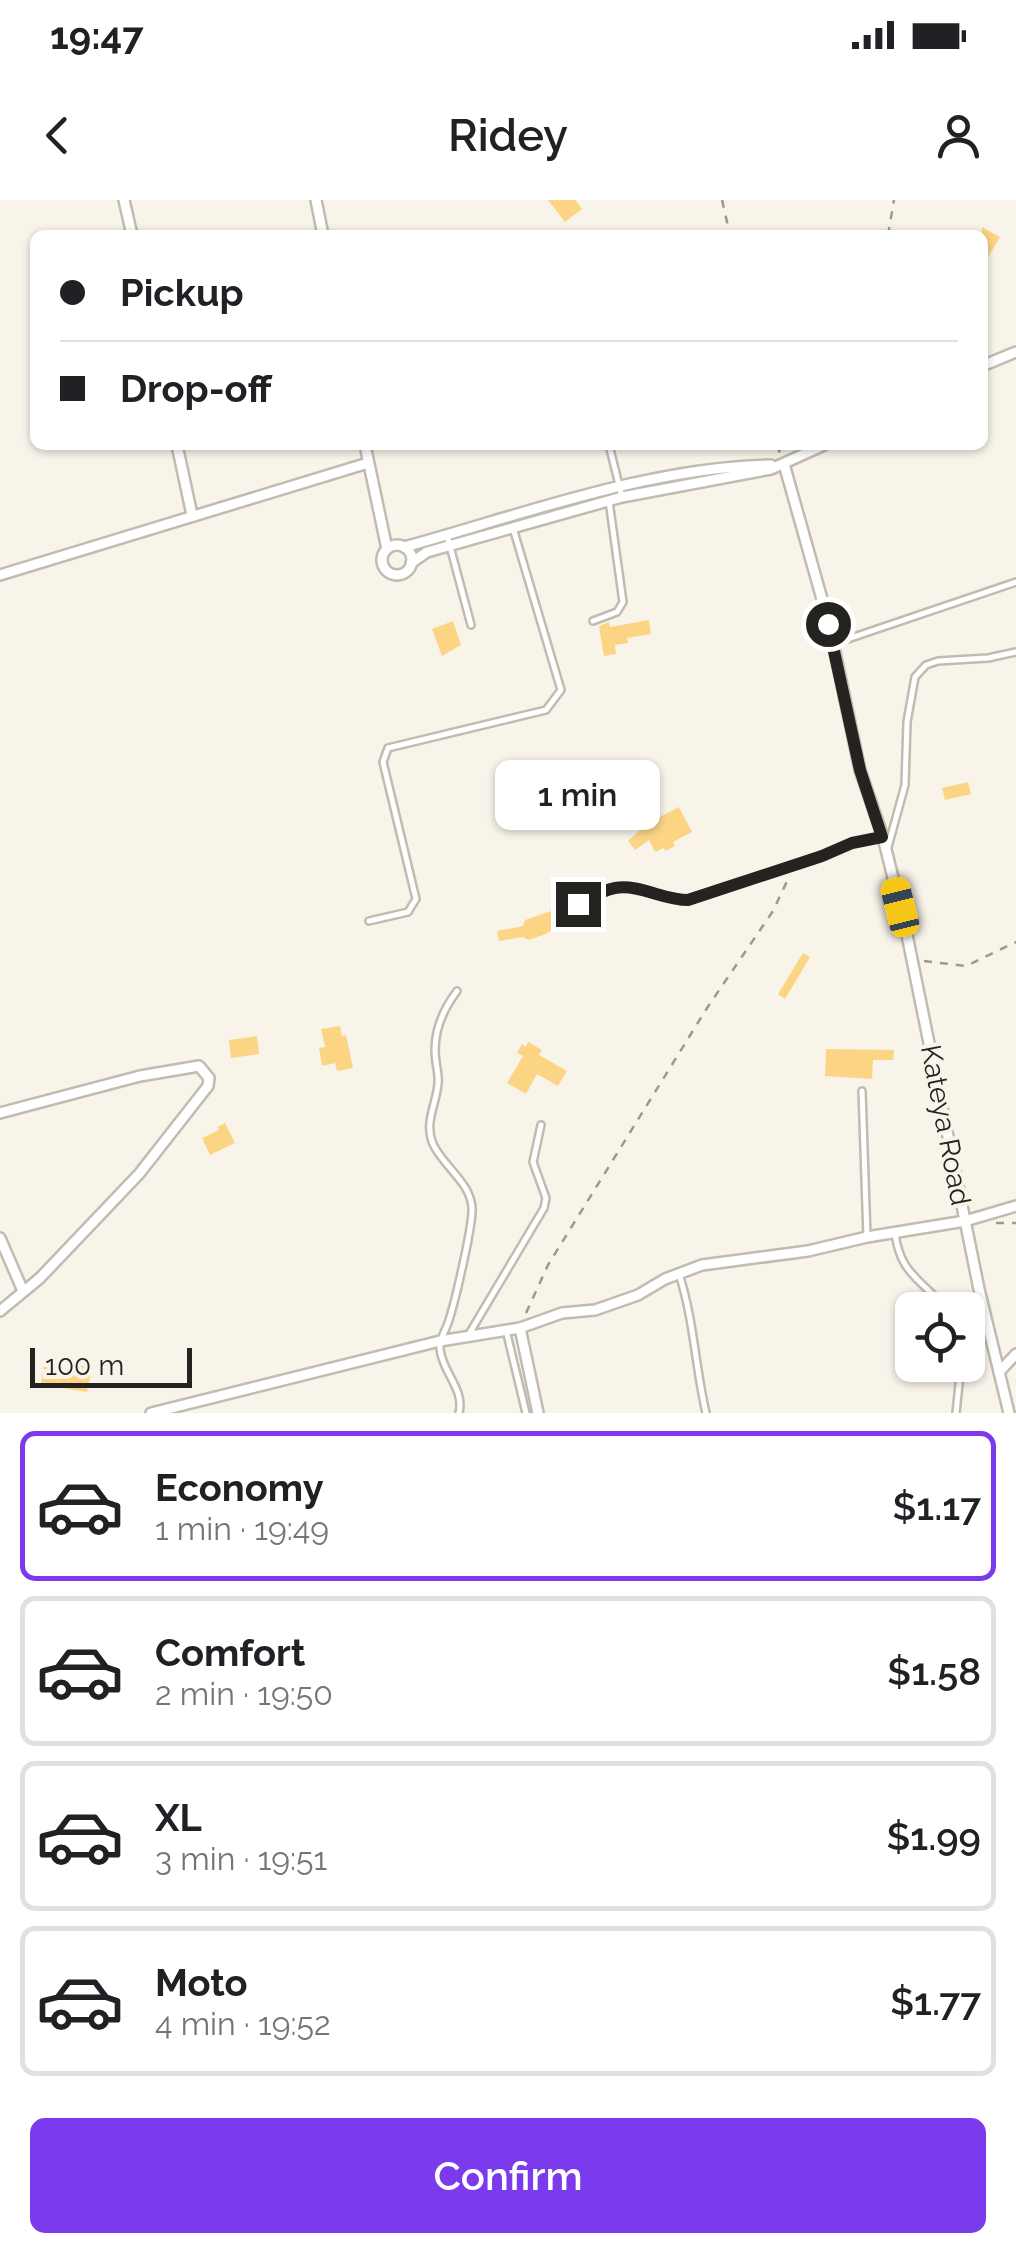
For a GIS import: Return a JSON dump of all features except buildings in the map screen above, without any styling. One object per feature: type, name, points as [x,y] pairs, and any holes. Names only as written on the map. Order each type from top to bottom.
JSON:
[{"type":"street","points":[[124,200],[131,230]]},
{"type":"street","points":[[316,200],[321,230]]},
{"type":"street","points":[[988,364],[1016,352]]},
{"type":"street","points":[[178,450],[192,515]]},
{"type":"street","points":[[366,450],[387,548]]},
{"type":"street","points":[[404,548],[513,528],[609,501],[620,492],[771,469],[813,450]]},
{"type":"street","points":[[0,575],[368,462]]},
{"type":"street","points":[[411,563],[410,552],[393,545],[382,556],[382,565],[392,574],[404,573],[411,563],[449,540],[620,492],[737,465],[784,464]]},
{"type":"street","name":"Kateya Road","points":[[784,464],[833,644],[860,770],[882,837],[913,962],[1008,1413]]},
{"type":"street","points":[[0,1113],[140,1076],[199,1066],[209,1078],[208,1086],[138,1174],[40,1278],[0,1311]]},
{"type":"street","points":[[151,1413],[440,1341],[595,1310],[617,1304],[702,1264],[808,1250],[867,1236],[965,1221],[1016,1206]]},
{"type":"street","points":[[0,1238],[22,1291]]},
{"type":"street","points":[[520,1328],[538,1413]]},
{"type":"street","points":[[999,1372],[1016,1354]]},
{"type":"lane","points":[[610,450],[620,492]]},
{"type":"lane","points":[[593,621],[617,612],[622,602],[609,501]]},
{"type":"lane","points":[[369,921],[408,912],[416,899],[383,762],[388,748],[546,710],[561,690],[513,528]]},
{"type":"lane","points":[[449,540],[472,625]]},
{"type":"lane","points":[[833,644],[1016,582]]},
{"type":"lane","points":[[886,852],[895,832],[905,785],[915,677],[926,665],[938,660],[988,658],[1016,652]]},
{"type":"lane","points":[[578,904],[618,887],[688,900],[852,843],[882,837]]},
{"type":"lane","points":[[457,991],[443,1012],[436,1039],[439,1077],[430,1112],[431,1139],[468,1194],[473,1212],[453,1306],[440,1341],[443,1362],[460,1398],[459,1413]]},
{"type":"lane","points":[[862,1091],[867,1236]]},
{"type":"lane","points":[[467,1336],[544,1208],[546,1198],[533,1162],[541,1125]]},
{"type":"lane","points":[[894,1232],[906,1271],[928,1292]]},
{"type":"lane","points":[[678,1273],[695,1334],[698,1379],[706,1413]]},
{"type":"lane","points":[[506,1330],[526,1413]]},
{"type":"lane","points":[[956,1413],[959,1382]]},
{"type":"path","points":[[722,200],[729,230]]},
{"type":"path","points":[[889,230],[894,200]]},
{"type":"path","points":[[520,1328],[548,1265],[707,1008],[773,911],[794,866]]},
{"type":"path","points":[[913,962],[966,966],[1016,942]]},
{"type":"route","points":[[578,904],[618,887],[688,900],[852,843],[882,837],[860,770],[828,624]]}]
